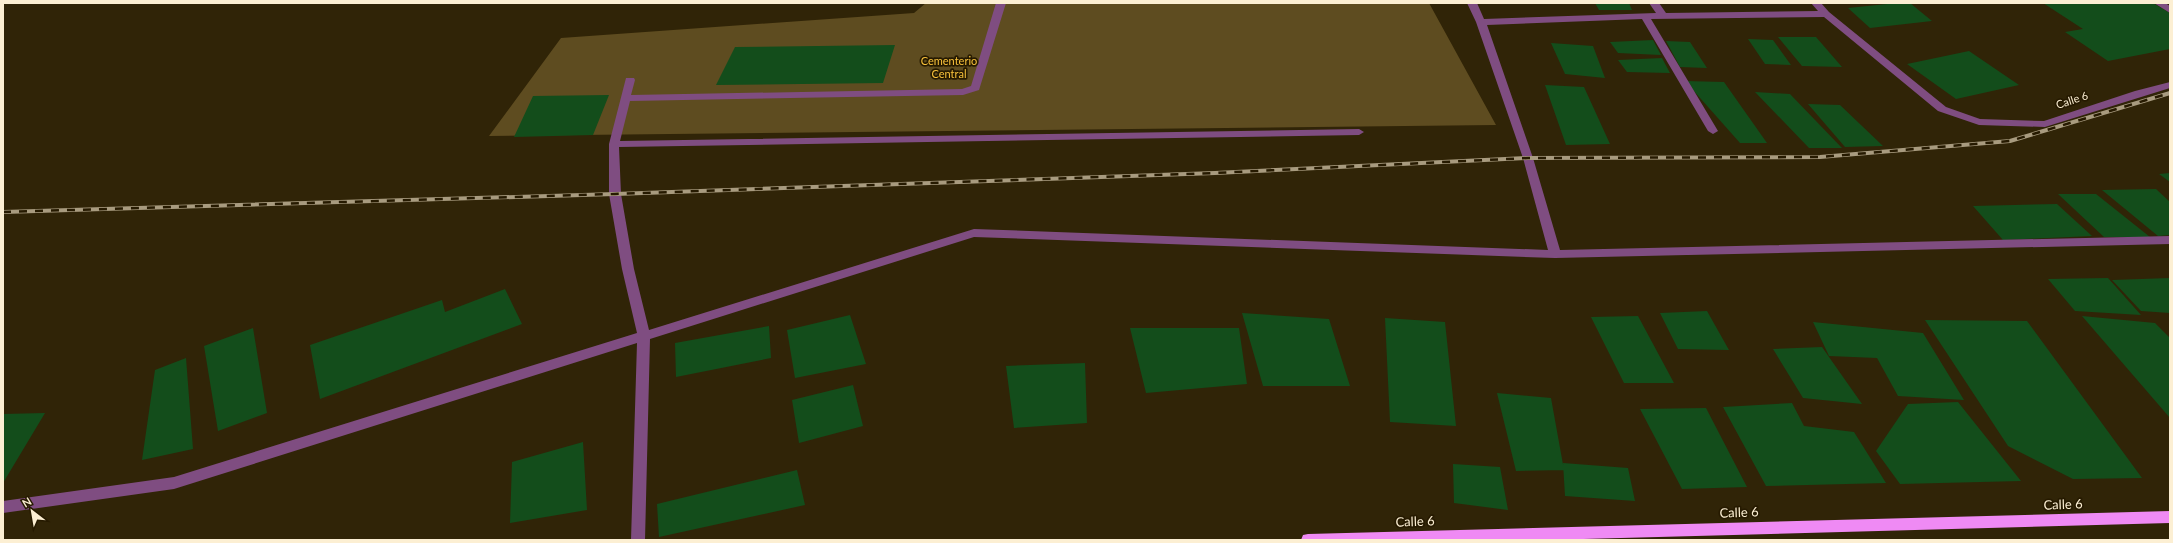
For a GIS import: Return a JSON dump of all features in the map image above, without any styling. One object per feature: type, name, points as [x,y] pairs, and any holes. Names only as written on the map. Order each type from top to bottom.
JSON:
[{"type":"highway","name":"Calle 6","points":[[1308,540],[2170,517]]},
{"type":"street","points":[[626,98],[963,92],[975,88],[1001,3]]},
{"type":"street","points":[[1472,3],[1481,22],[1528,158],[1555,254]]},
{"type":"street","points":[[1654,3],[1663,16]]},
{"type":"street","name":"Calle 6","points":[[1816,3],[1826,14],[1942,109],[1979,122],[2045,124],[2139,93],[2170,85]]},
{"type":"street","points":[[2159,3],[2170,10]]},
{"type":"street","points":[[1481,22],[1645,16],[1826,14]]},
{"type":"street","points":[[1645,16],[1713,131]]},
{"type":"street","points":[[630,80],[614,144],[615,194],[628,268],[644,335],[638,540]]},
{"type":"street","points":[[614,144],[1359,132]]},
{"type":"street","points":[[3,507],[174,483],[974,233],[1555,254],[2170,240]]},
{"type":"green space","name":"Cementerio Central","points":[[926,3],[1429,3],[1496,125],[489,136],[561,38],[914,13]]},
{"type":"building","points":[[1595,3],[1629,3],[1632,10],[1599,10]]},
{"type":"building","points":[[1910,3],[1932,21],[1870,28],[1848,8]]},
{"type":"building","points":[[2043,3],[2153,3],[2170,13],[2170,49],[2108,61],[2065,32],[2083,29]]},
{"type":"building","points":[[1778,37],[1816,37],[1842,67],[1802,66]]},
{"type":"building","points":[[1748,39],[1773,40],[1791,65],[1765,64]]},
{"type":"building","points":[[1653,40],[1661,55],[1618,53],[1610,42]]},
{"type":"building","points":[[1666,41],[1690,42],[1707,68],[1680,67]]},
{"type":"building","points":[[1551,43],[1593,46],[1605,78],[1565,74]]},
{"type":"building","points":[[895,45],[883,83],[716,85],[735,47]]},
{"type":"building","points":[[1969,51],[2019,85],[1956,99],[1907,64]]},
{"type":"building","points":[[1662,58],[1670,73],[1627,72],[1618,60]]},
{"type":"building","points":[[1685,81],[1724,82],[1767,143],[1740,143]]},
{"type":"building","points":[[1545,85],[1584,87],[1610,144],[1566,145]]},
{"type":"building","points":[[1755,92],[1790,94],[1842,148],[1809,148]]},
{"type":"building","points":[[609,95],[593,135],[514,137],[533,96]]},
{"type":"building","points":[[1808,104],[1840,105],[1883,146],[1845,147]]},
{"type":"building","points":[[2170,173],[2170,182],[2159,174]]},
{"type":"building","points":[[2156,189],[2170,202],[2170,235],[2158,236],[2102,190]]},
{"type":"building","points":[[2058,194],[2096,194],[2150,237],[2104,237]]},
{"type":"building","points":[[2057,204],[2092,236],[2003,240],[1973,206]]},
{"type":"building","points":[[2108,278],[2141,315],[2075,311],[2048,279]]},
{"type":"building","points":[[2170,278],[2170,313],[2141,311],[2112,280]]},
{"type":"building","points":[[505,289],[522,324],[320,399],[310,345],[442,300],[445,312]]},
{"type":"building","points":[[1707,311],[1729,350],[1678,349],[1660,313]]},
{"type":"building","points":[[1242,313],[1329,319],[1350,386],[1263,386]]},
{"type":"building","points":[[850,315],[866,364],[795,378],[787,330]]},
{"type":"building","points":[[1638,316],[1674,383],[1624,383],[1591,317]]},
{"type":"building","points":[[2082,316],[2155,323],[2170,338],[2170,418]]},
{"type":"building","points":[[1385,318],[1445,322],[1456,426],[1390,422]]},
{"type":"building","points":[[1925,320],[2027,321],[2142,478],[2073,479],[2008,446]]},
{"type":"building","points":[[1813,322],[1923,333],[1964,400],[1898,396],[1877,358],[1829,356]]},
{"type":"building","points":[[769,326],[771,358],[676,377],[675,343]]},
{"type":"building","points":[[253,328],[267,413],[218,431],[204,346]]},
{"type":"building","points":[[1130,328],[1239,328],[1247,384],[1146,393]]},
{"type":"building","points":[[1822,347],[1862,404],[1803,398],[1773,349]]},
{"type":"building","points":[[186,358],[193,449],[142,460],[155,370]]},
{"type":"building","points":[[1085,363],[1087,423],[1014,428],[1006,366]]},
{"type":"building","points":[[853,385],[863,426],[799,443],[792,400]]},
{"type":"building","points":[[1497,393],[1551,398],[1564,470],[1516,471]]},
{"type":"building","points":[[1958,402],[2021,481],[1900,484],[1876,451],[1908,404]]},
{"type":"building","points":[[1792,403],[1804,426],[1854,432],[1886,483],[1766,486],[1723,407]]},
{"type":"building","points":[[1706,408],[1747,487],[1682,489],[1640,409]]},
{"type":"building","points":[[45,413],[3,483],[3,414]]},
{"type":"building","points":[[583,442],[587,510],[510,523],[512,462]]},
{"type":"building","points":[[1563,463],[1628,468],[1635,501],[1565,496]]},
{"type":"building","points":[[1453,464],[1500,467],[1508,510],[1454,503]]},
{"type":"building","points":[[797,470],[805,505],[659,537],[657,504]]},
{"type":"railway","points":[[3,212],[615,194],[1215,173],[1528,158],[1820,157],[2010,141],[2170,93]]}]
